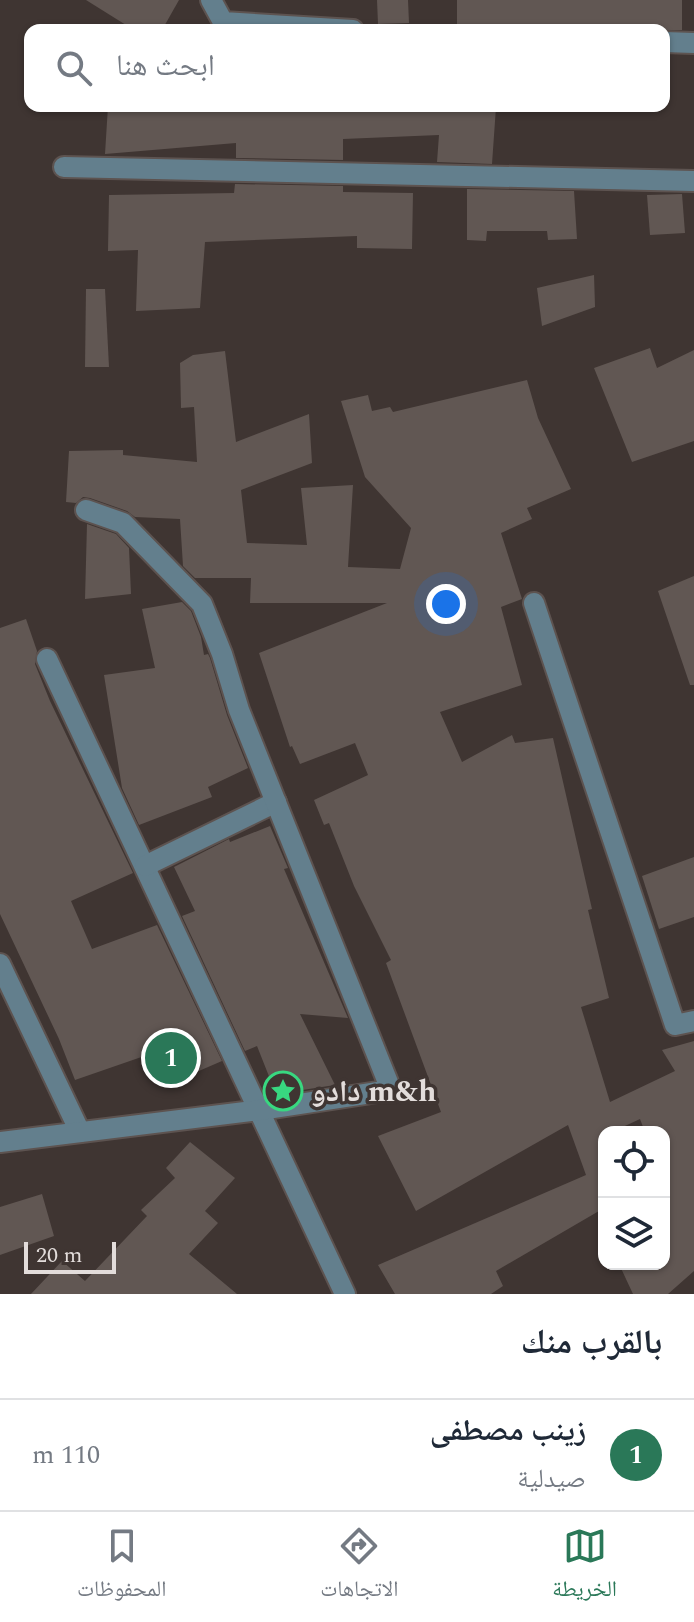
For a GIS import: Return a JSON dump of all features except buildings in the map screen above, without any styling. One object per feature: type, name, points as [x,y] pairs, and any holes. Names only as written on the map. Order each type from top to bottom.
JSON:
[{"type":"street","points":[[211,0],[223,22],[256,24]]},
{"type":"street","points":[[670,42],[694,43]]},
{"type":"street","points":[[64,167],[694,181]]},
{"type":"street","points":[[0,1142],[260,1110],[391,1090],[239,710],[222,654],[202,604],[123,523],[86,510]]},
{"type":"street","points":[[534,603],[675,1025],[694,1021]]},
{"type":"street","points":[[47,659],[345,1294]]},
{"type":"street","points":[[145,866],[276,802]]},
{"type":"street","points":[[0,964],[80,1132]]},
{"type":"place","name":"زينب مصطفى","points":[[171,1058]]},
{"type":"place","name":"دادو m&h","points":[[283,1091]]}]
